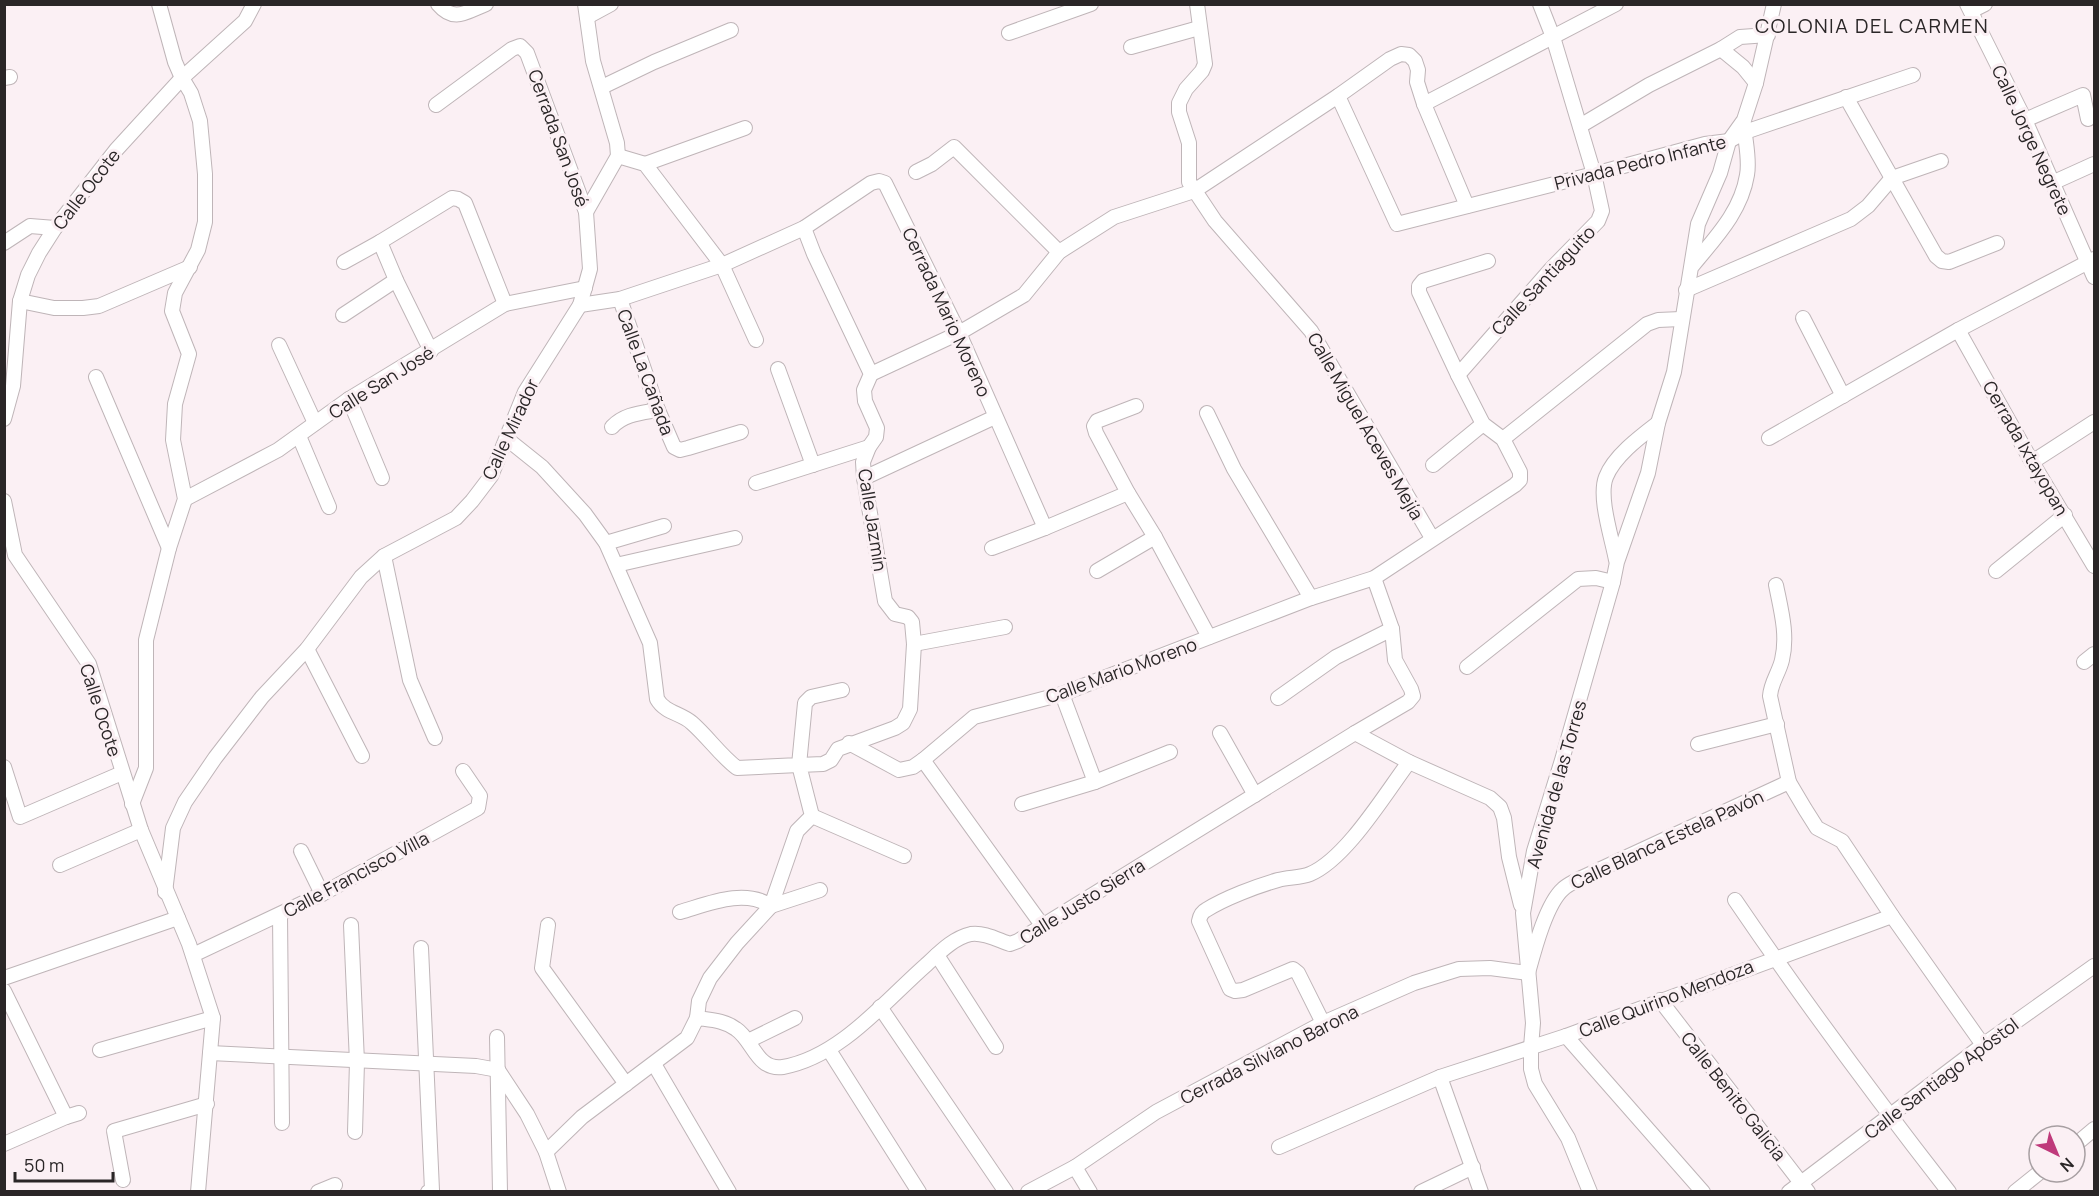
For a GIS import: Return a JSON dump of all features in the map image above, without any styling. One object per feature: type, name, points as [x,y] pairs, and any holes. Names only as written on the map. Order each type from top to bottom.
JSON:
[{"type":"street","points":[[132,804],[146,768],[146,640],[169,548],[185,499],[173,440],[175,404],[189,354],[172,310],[175,293],[198,250],[205,222],[205,174],[200,121],[191,93],[182,78],[169,43],[159,4]]},
{"type":"street","name":"Calle Ocote","points":[[4,419],[13,386],[20,301],[27,275],[55,228],[116,150],[182,78],[245,21],[254,4]]},
{"type":"street","points":[[442,9],[456,16],[486,4]]},
{"type":"street","points":[[586,212],[618,156],[617,143],[593,61],[586,11],[611,4]]},
{"type":"street","points":[[1009,33],[1091,4]]},
{"type":"street","name":"Calle Miguel Aceves Mejía","points":[[1197,4],[1205,64],[1202,71],[1186,89],[1179,103],[1179,112],[1189,143],[1188,182],[1215,221],[1311,330],[1432,538]]},
{"type":"street","name":"Calle Santiaguito","points":[[1458,375],[1551,269],[1598,221],[1602,211],[1580,126],[1553,37],[1540,4]]},
{"type":"street","points":[[1424,104],[1616,4]]},
{"type":"street","name":"Avenida de las Torres","points":[[1692,266],[1726,226],[1741,199],[1748,174],[1744,126],[1774,4]]},
{"type":"street","points":[[1969,8],[1985,4]]},
{"type":"street","name":"Calle Jorge Negrete","points":[[1969,8],[2091,261],[2094,277]]},
{"type":"street","points":[[1131,47],[1199,28]]},
{"type":"street","points":[[602,87],[654,62],[731,30]]},
{"type":"street","points":[[1580,126],[1649,85],[1721,50],[1740,37],[1768,35]]},
{"type":"street","name":"Cerrada San José","points":[[436,105],[512,49],[520,46],[527,53],[586,212],[590,269],[580,305]]},
{"type":"street","points":[[1721,50],[1743,67],[1756,82]]},
{"type":"street","points":[[580,305],[620,299],[722,265],[804,228],[871,374],[959,333],[1024,295],[1059,252],[1114,217],[1194,191],[1390,59],[1401,54],[1409,55],[1415,61],[1418,70],[1417,82],[1424,104],[1467,206]]},
{"type":"street","name":"Privada Pedro Infante","points":[[1338,96],[1397,224],[1705,144],[1729,141],[1744,126],[1913,75]]},
{"type":"street","points":[[2025,120],[2083,95],[2088,119]]},
{"type":"street","points":[[1846,97],[1936,256],[1942,261],[1949,262],[1997,243]]},
{"type":"street","points":[[645,164],[745,128]]},
{"type":"street","name":"Avenida de las Torres","points":[[1590,1191],[1568,1138],[1535,1084],[1531,1069],[1533,1023],[1523,913],[1534,851],[1617,562],[1648,473],[1658,423],[1674,372],[1698,224],[1720,173],[1729,141]]},
{"type":"street","points":[[916,172],[932,164],[954,147],[1059,252]]},
{"type":"street","points":[[618,156],[645,164],[722,265],[756,340]]},
{"type":"street","points":[[1686,290],[1851,219],[1868,206],[1892,178],[1941,161]]},
{"type":"street","points":[[2052,183],[2094,164]]},
{"type":"street","name":"Cerrada Mario Moreno","points":[[804,228],[855,195],[863,187],[879,181],[885,183],[959,333],[1045,528]]},
{"type":"street","points":[[344,262],[452,198],[458,199],[465,203],[505,304]]},
{"type":"street","points":[[4,243],[30,226],[55,228]]},
{"type":"street","points":[[380,242],[431,351]]},
{"type":"street","points":[[1488,261],[1431,278],[1419,286],[1421,298],[1483,423],[1503,439],[1647,324],[1658,320],[1681,319]]},
{"type":"street","points":[[1769,438],[1958,330],[2091,261]]},
{"type":"street","points":[[20,301],[54,308],[99,306],[190,267]]},
{"type":"street","points":[[343,315],[396,280]]},
{"type":"street","name":"Calle San José","points":[[185,499],[278,450],[349,399],[505,304],[585,288]]},
{"type":"street","name":"Calle La Cañada","points":[[620,299],[658,410],[674,447],[680,450],[741,432]]},
{"type":"street","name":"Calle Mirador","points":[[165,892],[173,828],[185,802],[215,758],[262,697],[307,649],[362,578],[384,556],[456,518],[472,501],[490,476],[525,392],[580,305]]},
{"type":"street","points":[[1803,318],[1843,396]]},
{"type":"street","name":"Cerrada Ixtayopan","points":[[1958,330],[2094,566]]},
{"type":"street","points":[[279,345],[315,423]]},
{"type":"street","points":[[778,369],[813,465]]},
{"type":"street","name":"Calle Jazmín","points":[[849,743],[895,728],[903,723],[910,709],[914,644],[912,622],[908,617],[895,614],[885,601],[864,478],[862,462],[876,437],[877,428],[865,401],[864,390],[871,374]]},
{"type":"street","points":[[96,377],[169,548]]},
{"type":"street","points":[[349,399],[382,478]]},
{"type":"street","points":[[1136,406],[1097,421],[1094,426],[1128,493],[1155,537],[1209,637]]},
{"type":"street","points":[[612,427],[619,420],[632,415],[658,410]]},
{"type":"street","points":[[1207,413],[1234,469],[1311,598]]},
{"type":"street","points":[[864,478],[995,417]]},
{"type":"street","points":[[2032,462],[2094,422]]},
{"type":"street","points":[[1433,465],[1483,423]]},
{"type":"street","name":"Avenida de las Torres","points":[[1617,562],[1604,494],[1606,477],[1627,450],[1658,423]]},
{"type":"street","points":[[298,436],[328,507]]},
{"type":"street","points":[[507,439],[542,467],[585,514],[606,543],[650,643],[657,699],[661,707],[692,723],[737,768],[823,764],[831,760],[838,749],[849,743]]},
{"type":"street","name":"Calle Mario Moreno","points":[[849,743],[899,770],[913,767],[974,717],[1062,694],[1311,598],[1374,578],[1520,480],[1520,472],[1503,439]]},
{"type":"street","points":[[756,483],[869,447]]},
{"type":"street","points":[[992,548],[1128,493]]},
{"type":"street","name":"Calle Ocote","points":[[4,501],[10,557],[89,664],[141,830],[193,955],[213,1018]]},
{"type":"street","points":[[1996,571],[2065,515]]},
{"type":"street","points":[[606,543],[664,526]]},
{"type":"street","points":[[1097,571],[1155,537]]},
{"type":"street","points":[[616,565],[735,538]]},
{"type":"street","points":[[384,556],[410,680],[435,738]]},
{"type":"street","points":[[1354,733],[1408,702],[1413,696],[1395,660],[1392,629],[1374,578]]},
{"type":"street","points":[[1467,667],[1578,579],[1596,578],[1613,582]]},
{"type":"street","points":[[1776,585],[1786,635],[1782,661],[1771,687],[1770,696],[1789,782],[1817,828],[1842,841],[1983,1045]]},
{"type":"street","points":[[914,644],[1005,627]]},
{"type":"street","points":[[1278,698],[1336,657],[1392,629]]},
{"type":"street","points":[[307,649],[362,756]]},
{"type":"street","points":[[812,816],[799,765],[805,703],[811,697],[842,690]]},
{"type":"street","points":[[1062,694],[1095,782]]},
{"type":"street","points":[[1698,744],[1777,724]]},
{"type":"street","points":[[1220,733],[1255,795]]},
{"type":"street","points":[[1354,733],[1409,762],[1490,798],[1500,807],[1504,818],[1509,857],[1523,913]]},
{"type":"street","name":"Calle Justo Sierra","points":[[697,1018],[722,1021],[738,1030],[760,1061],[780,1067],[810,1059],[830,1050],[959,938],[982,934],[1010,944],[1018,941],[1354,733]]},
{"type":"street","points":[[1022,804],[1095,782],[1170,752]]},
{"type":"street","points":[[923,760],[1042,925]]},
{"type":"street","points":[[1323,1023],[1298,974],[1293,969],[1243,990],[1230,989],[1199,921],[1205,910],[1235,896],[1279,879],[1308,875],[1328,865],[1344,850],[1409,762]]},
{"type":"street","points":[[4,767],[20,817],[122,773]]},
{"type":"street","name":"Calle Francisco Villa","points":[[193,955],[322,894],[478,808],[480,796],[463,771]]},
{"type":"street","name":"Calle Blanca Estela Pavón","points":[[1528,973],[1550,909],[1562,889],[1789,782]]},
{"type":"street","points":[[812,816],[904,856]]},
{"type":"street","points":[[546,1152],[582,1117],[687,1038],[697,1018],[699,1001],[710,978],[737,943],[771,906],[797,831],[812,816]]},
{"type":"street","points":[[60,865],[141,830]]},
{"type":"street","points":[[301,851],[322,894]]},
{"type":"street","points":[[771,906],[820,890]]},
{"type":"street","points":[[680,912],[728,898],[762,900],[771,906]]},
{"type":"street","points":[[1735,900],[1774,958],[1949,1191]]},
{"type":"street","points":[[280,915],[282,1123]]},
{"type":"street","name":"Calle Quirino Mendoza","points":[[1279,1147],[1440,1077],[1566,1036],[1892,916]]},
{"type":"street","points":[[4,978],[178,918]]},
{"type":"street","points":[[351,925],[357,1062],[355,1132]]},
{"type":"street","points":[[548,925],[542,968],[626,1084]]},
{"type":"street","points":[[421,948],[430,1191]]},
{"type":"street","points":[[937,955],[996,1047]]},
{"type":"street","name":"Calle Santiago Apóstol","points":[[1789,1191],[1805,1187],[1890,1115],[2094,966]]},
{"type":"street","name":"Cerrada Silviano Barona","points":[[1028,1191],[1075,1167],[1156,1112],[1323,1023],[1414,983],[1459,969],[1490,968],[1528,973]]},
{"type":"street","points":[[4,991],[73,1115],[4,1144]]},
{"type":"street","name":"Calle Benito Galicia","points":[[1660,1000],[1805,1187]]},
{"type":"street","points":[[880,1007],[1006,1191]]},
{"type":"street","points":[[100,1050],[213,1018],[198,1191]]},
{"type":"street","points":[[748,1041],[795,1018]]},
{"type":"street","points":[[1566,1036],[1703,1191]]},
{"type":"street","points":[[497,1037],[500,1191]]},
{"type":"street","points":[[830,1050],[919,1191]]},
{"type":"street","points":[[210,1053],[357,1062],[476,1066],[498,1070],[527,1114],[546,1152],[560,1191]]},
{"type":"street","points":[[654,1064],[729,1191]]},
{"type":"street","points":[[1440,1077],[1481,1191]]},
{"type":"street","points":[[123,1180],[114,1131],[207,1104]]},
{"type":"street","points":[[1075,1167],[1090,1191]]},
{"type":"street","points":[[1421,1191],[1473,1167]]},
{"type":"street","points":[[2015,1191],[2027,1182]]},
{"type":"street","points":[[318,1191],[335,1185]]},
{"type":"district","name":"COLONIA DEL CARMEN","points":[[1872,25]]}]
